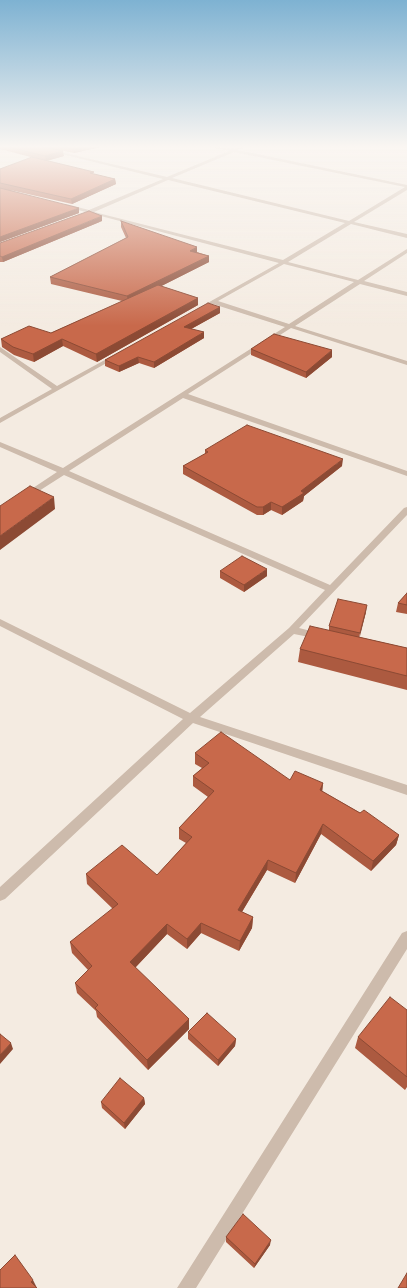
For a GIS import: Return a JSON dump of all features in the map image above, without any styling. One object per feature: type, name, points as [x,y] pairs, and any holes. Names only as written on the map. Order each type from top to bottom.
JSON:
[{"type":"street","points":[[68,206],[282,263],[407,294]]},
{"type":"street","points":[[77,217],[104,206]]},
{"type":"street","points":[[281,206],[407,236]]},
{"type":"street","points":[[193,314],[282,263],[375,206]]},
{"type":"street","points":[[19,500],[407,250]]},
{"type":"street","points":[[213,302],[288,327],[407,363]]},
{"type":"street","points":[[0,349],[57,389]]},
{"type":"street","points":[[0,421],[125,351]]},
{"type":"street","points":[[183,394],[407,474]]},
{"type":"street","points":[[0,444],[332,589]]},
{"type":"street","points":[[0,895],[191,718],[292,630],[407,510]]},
{"type":"street","points":[[0,622],[191,718],[407,790]]},
{"type":"street","points":[[292,630],[331,639]]},
{"type":"street","points":[[186,1288],[407,937]]},
{"type":"building","points":[[0,206],[72,206],[79,208],[0,237]]},
{"type":"building","points":[[89,211],[102,216],[2,257],[0,256],[0,243]]},
{"type":"building","points":[[121,221],[197,247],[190,251],[209,256],[127,296],[50,277],[128,237]]},
{"type":"building","points":[[158,285],[198,298],[96,354],[62,339],[33,354],[13,347],[1,339],[29,326],[51,333]]},
{"type":"building","points":[[208,303],[220,307],[184,327],[204,332],[154,362],[138,357],[119,366],[105,360]]},
{"type":"building","points":[[274,334],[332,350],[306,372],[251,349]]},
{"type":"building","points":[[247,425],[343,459],[301,491],[304,493],[282,507],[271,502],[263,507],[257,507],[183,466],[208,452],[205,450]]},
{"type":"building","points":[[30,486],[54,497],[0,536],[0,506]]},
{"type":"building","points":[[242,556],[267,569],[244,585],[220,571]]},
{"type":"building","points":[[407,593],[407,605],[398,603]]},
{"type":"building","points":[[338,599],[367,605],[360,633],[329,626]]},
{"type":"building","points":[[310,626],[407,648],[407,676],[300,649]]},
{"type":"building","points":[[221,732],[290,780],[295,771],[323,783],[320,790],[360,813],[364,810],[399,835],[373,861],[323,824],[296,873],[268,860],[238,910],[253,917],[240,941],[201,923],[187,939],[167,924],[130,962],[189,1019],[147,1060],[95,1008],[98,1005],[75,983],[92,966],[70,942],[118,904],[86,874],[122,845],[157,875],[192,837],[179,828],[214,791],[193,776],[209,763],[195,753]]},
{"type":"building","points":[[390,997],[407,1010],[407,1077],[358,1037]]},
{"type":"building","points":[[207,1013],[236,1039],[218,1060],[188,1032]]},
{"type":"building","points":[[0,1034],[11,1043],[0,1055]]},
{"type":"building","points":[[120,1078],[144,1098],[124,1123],[101,1102]]},
{"type":"building","points":[[243,1214],[271,1240],[255,1264],[226,1237]]},
{"type":"building","points":[[15,1255],[33,1280],[31,1282],[37,1288],[0,1288],[0,1270]]},
{"type":"building","points":[[407,1273],[407,1288],[398,1288]]}]
